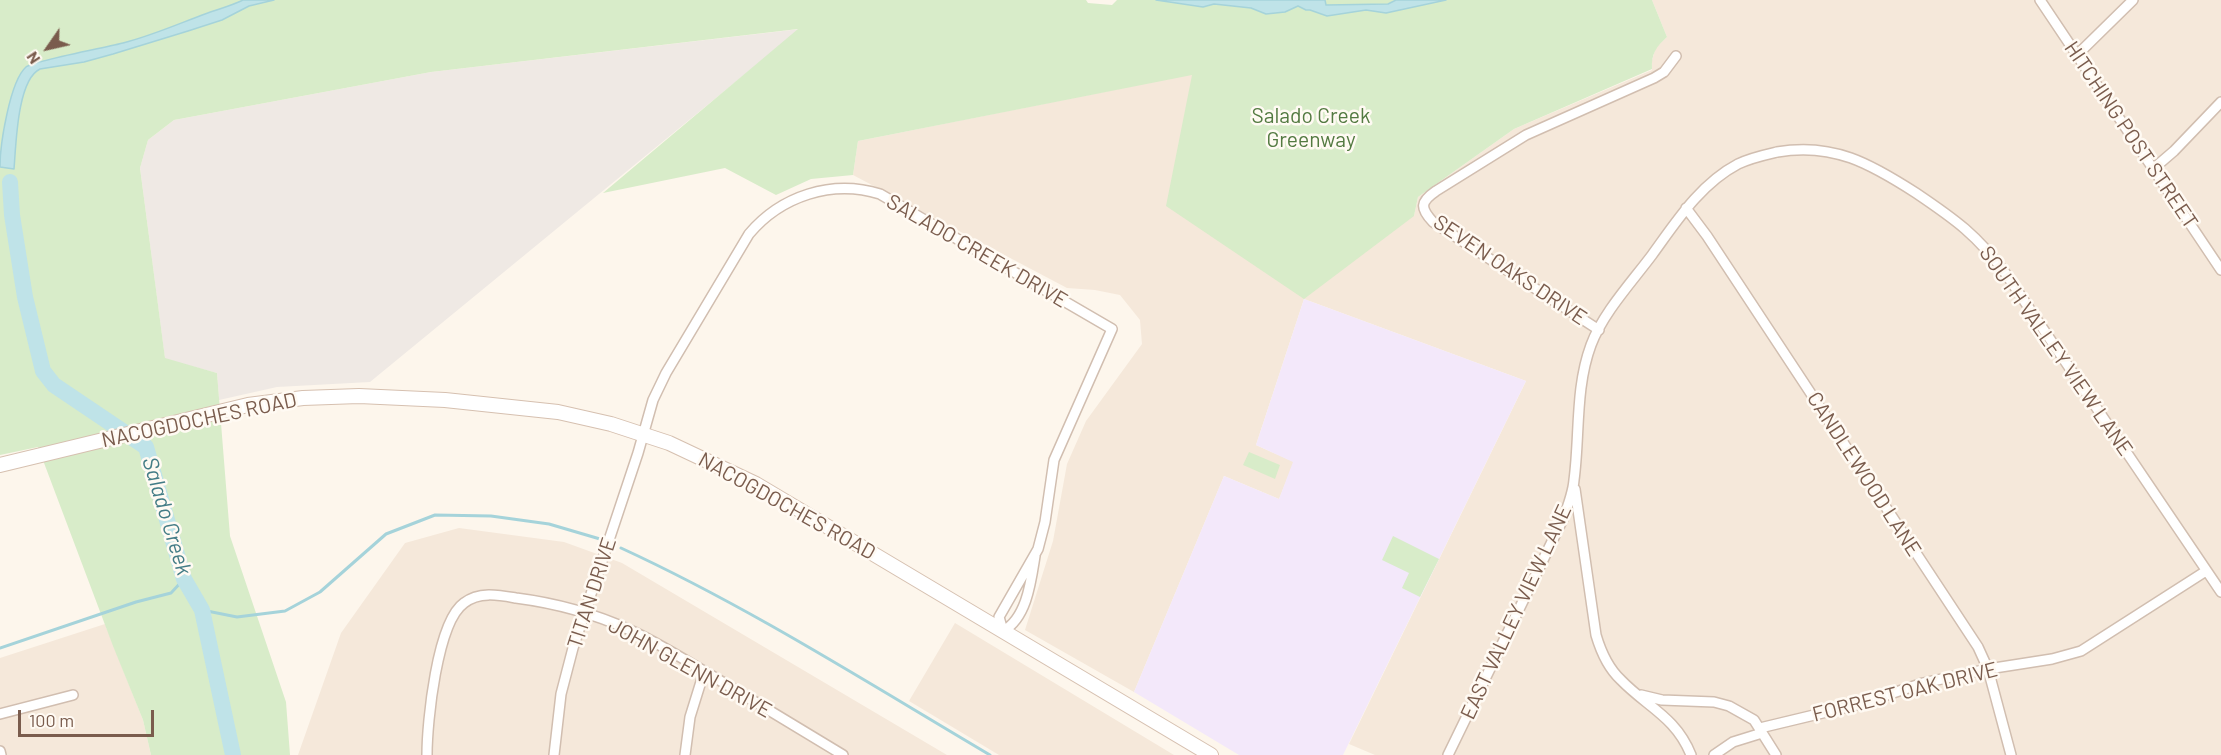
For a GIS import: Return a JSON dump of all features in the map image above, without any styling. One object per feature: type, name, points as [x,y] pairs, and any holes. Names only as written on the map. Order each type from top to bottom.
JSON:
[{"type":"main road","name":"NACOGDOCHES ROAD","points":[[0,465],[215,413],[303,398],[394,397],[445,400],[558,412],[611,424],[711,461],[756,484],[1211,755]]},
{"type":"street","name":"HITCHING POST STREET","points":[[2040,0],[2221,270]]},
{"type":"street","points":[[2077,55],[2133,0]]},
{"type":"street","name":"SEVEN OAKS DRIVE","points":[[1599,330],[1433,222],[1423,209],[1423,202],[1427,197],[1515,141],[1654,78],[1664,72],[1676,56]]},
{"type":"street","points":[[2153,169],[2174,151],[2221,102]]},
{"type":"street","name":"EAST VALLEY VIEW LANE","points":[[1448,755],[1557,533],[1574,482],[1582,376],[1592,343],[1599,330],[1686,208],[1709,185],[1737,165],[1769,154],[1811,149]]},
{"type":"street","name":"SOUTH VALLEY VIEW LANE","points":[[1811,149],[1850,157],[1881,170],[1952,217],[1978,239],[2006,274],[2221,592]]},
{"type":"street","name":"SALADO CREEK DRIVE","points":[[642,434],[658,386],[749,234],[769,213],[803,195],[830,189],[862,190],[880,194],[1112,329],[1054,460],[1046,522],[1035,556]]},
{"type":"street","name":"CANDLEWOOD LANE","points":[[1686,208],[1707,236],[1978,647],[1988,669],[2011,755]]},
{"type":"street","name":"TITAN DRIVE","points":[[554,755],[561,694],[584,613],[636,462],[642,434]]},
{"type":"street","points":[[1574,482],[1599,645],[1607,663],[1619,679],[1668,720],[1682,736],[1691,755]]},
{"type":"street","points":[[1035,556],[1029,590],[1015,624],[1003,631],[999,617],[1035,556]]},
{"type":"street","name":"FORREST OAK DRIVE","points":[[1714,755],[1733,742],[1761,731],[1860,704],[1923,683],[1988,669],[2052,659],[2081,651],[2206,571]]},
{"type":"street","name":"JOHN GLENN DRIVE","points":[[427,755],[434,687],[445,633],[456,610],[480,595],[500,595],[558,606],[631,630],[843,755]]},
{"type":"street","points":[[685,755],[690,717],[704,672]]},
{"type":"street","points":[[0,714],[73,694]]},
{"type":"street","points":[[1639,694],[1662,700],[1714,702],[1729,706],[1754,720],[1776,755]]},
{"type":"street","points":[[822,755],[828,746]]},
{"type":"shaded area","points":[[1652,0],[2221,0],[2221,755],[1375,755],[1349,744],[1526,381],[1304,299],[1256,445],[1294,462],[1279,499],[1224,476],[1134,692],[1025,630],[1053,541],[1067,464],[1086,421],[1142,344],[1140,320],[1120,295],[1067,288],[853,175],[858,141],[1193,74],[1414,216],[1418,197],[1514,129],[1652,70],[1656,47],[1667,37]]},
{"type":"shaded area","points":[[800,29],[370,382],[277,387],[219,400],[217,373],[165,359],[140,168],[148,140],[174,120],[431,72]]},
{"type":"shaded area","points":[[1304,299],[1526,381],[1343,755],[1239,755],[1134,692],[1224,476],[1279,499],[1293,462],[1256,445]]},
{"type":"shaded area","points":[[459,528],[564,542],[622,563],[947,755],[298,755],[341,633],[405,543]]},
{"type":"shaded area","points":[[955,623],[1174,755],[999,755],[909,701]]},
{"type":"shaded area","points":[[105,624],[143,720],[151,755],[0,755],[0,658]]},
{"type":"green space","name":"Salado Creek Greenway","points":[[0,0],[1086,0],[1088,3],[1112,5],[1117,0],[1156,0],[1203,6],[1205,0],[1652,0],[1667,37],[1655,51],[1652,69],[1514,129],[1418,197],[1414,216],[1304,299],[1166,206],[1192,75],[858,141],[853,175],[811,179],[776,195],[725,168],[603,193],[798,29],[431,72],[174,120],[148,140],[140,168],[165,358],[217,373],[230,536],[286,702],[290,755],[151,755],[143,720],[38,447],[0,455]]},
{"type":"green space","points":[[1249,452],[1280,465],[1275,479],[1243,465]]},
{"type":"green space","points":[[1393,536],[1439,559],[1420,597],[1402,588],[1409,573],[1382,560]]},
{"type":"water","points":[[243,0],[274,0],[249,6],[222,20],[113,54],[84,62],[40,69],[32,76],[22,99],[14,169],[0,167],[4,129],[11,99],[20,74],[26,67],[133,40]]},
{"type":"water","points":[[1156,0],[1325,0],[1326,5],[1388,4],[1396,0],[1446,0],[1386,13],[1366,10],[1327,16],[1298,6],[1285,12],[1266,14],[1251,8],[1214,4],[1203,7]]},
{"type":"waterway","name":"Salado Creek","points":[[10,182],[12,215],[25,297],[43,371],[54,385],[146,447],[184,579],[202,610],[233,755]]},
{"type":"waterway","points":[[202,610],[237,617],[285,611],[320,592],[386,534],[435,515],[491,516],[549,524],[600,539]]},
{"type":"waterway","points":[[621,548],[762,620],[990,755]]},
{"type":"waterway","points":[[0,648],[136,602],[171,593],[184,579]]}]
